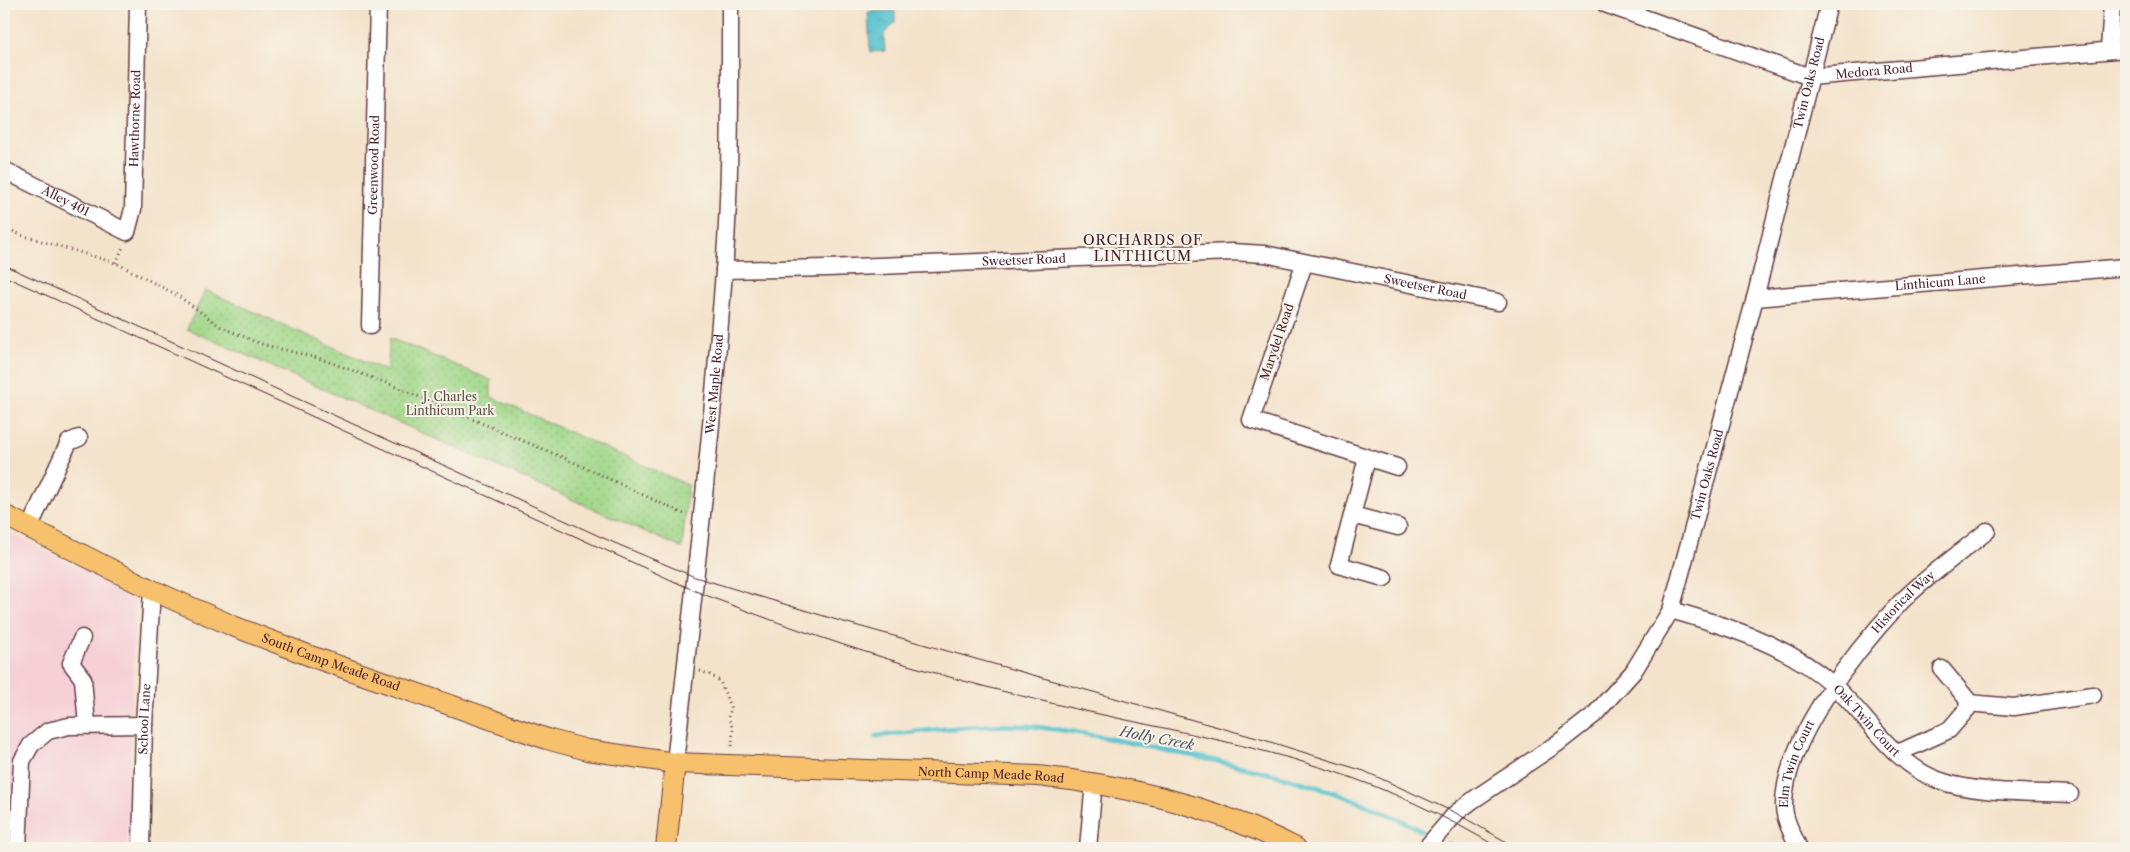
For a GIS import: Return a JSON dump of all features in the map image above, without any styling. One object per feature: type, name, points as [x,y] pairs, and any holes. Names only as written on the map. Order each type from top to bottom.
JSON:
[{"type":"main road","name":"South Camp Meade Road","points":[[4,515],[152,590],[233,626],[313,657],[547,739],[587,750],[675,762]]},
{"type":"main road","name":"North Camp Meade Road","points":[[675,762],[1038,776],[1094,782],[1148,793],[1218,816],[1296,848]]},
{"type":"main road","points":[[666,848],[675,762]]},
{"type":"street","name":"Hawthorne Road","points":[[127,232],[133,209],[138,4]]},
{"type":"street","name":"Greenwood Road","points":[[370,326],[378,4]]},
{"type":"street","name":"West Maple Road","points":[[675,762],[701,522],[724,270],[730,122],[730,4]]},
{"type":"street","name":"Medora Road","points":[[1605,4],[1810,77],[2126,48]]},
{"type":"street","name":"Twin Oaks Road","points":[[1426,848],[1456,813],[1594,716],[1632,672],[1671,610],[1755,298],[1829,4]]},
{"type":"street","points":[[2109,50],[2112,4]]},
{"type":"street","name":"Alley 401","points":[[4,170],[127,232]]},
{"type":"street","name":"Sweetser Road","points":[[724,270],[827,268],[1232,252],[1265,254],[1304,264],[1498,302]]},
{"type":"street","name":"Marydel Road","points":[[1304,264],[1250,420],[1367,458]]},
{"type":"street","name":"Linthicum Lane","points":[[1755,298],[2126,268]]},
{"type":"street","points":[[29,528],[69,442],[79,438]]},
{"type":"street","points":[[1384,578],[1339,566],[1367,458],[1397,467]]},
{"type":"street","points":[[1352,515],[1398,527]]},
{"type":"street","name":"Historical Way","points":[[1833,685],[1900,603],[1987,531]]},
{"type":"street","name":"School Lane","points":[[141,848],[144,725],[152,590]]},
{"type":"street","name":"Oak Twin Court","points":[[1671,610],[1724,625],[1808,665],[1833,685],[1911,766],[1937,780],[1950,784],[2009,792],[2070,794]]},
{"type":"street","points":[[82,638],[71,663],[83,679],[87,725]]},
{"type":"street","points":[[1898,753],[1949,730],[1968,708],[1967,699],[1942,669]]},
{"type":"street","name":"Elm Twin Court","points":[[1799,848],[1790,829],[1784,807],[1786,786],[1792,763],[1833,685]]},
{"type":"street","points":[[1968,703],[2014,707],[2093,695]]},
{"type":"street","points":[[18,848],[22,761],[31,745],[48,731],[69,726],[144,725]]},
{"type":"street","points":[[1088,848],[1094,782]]},
{"type":"path","points":[[4,227],[21,235],[116,263],[177,295],[221,327],[262,344],[321,359],[389,384],[571,462],[701,522]]},
{"type":"path","points":[[696,670],[712,675],[720,682],[731,709],[728,717],[733,729],[732,746]]},
{"type":"shaded area","points":[[4,530],[135,596],[127,848],[4,848]]},
{"type":"green space","name":"J. Charles Linthicum Park","points":[[205,290],[387,371],[390,338],[491,380],[491,397],[688,485],[682,548],[187,329]]},
{"type":"water","points":[[895,11],[895,23],[884,34],[885,51],[870,52],[868,12]]},
{"type":"waterway","name":"Holly Creek","points":[[876,736],[982,726],[1024,726],[1075,732],[1231,764],[1296,781],[1360,802],[1422,831]]},
{"type":"waterway","name":"Holly Creek","points":[[1448,844],[1455,848]]},
{"type":"tram line","points":[[4,265],[610,541],[695,577],[837,620],[1264,740],[1364,771],[1456,813],[1517,848]]},
{"type":"tram line","points":[[4,276],[693,590],[736,607],[906,665],[993,689],[1074,709],[1257,749],[1329,770],[1416,804],[1499,848]]},
{"type":"district","name":"ORCHARDS OF LINTHICUM","points":[[1143,248]]}]
